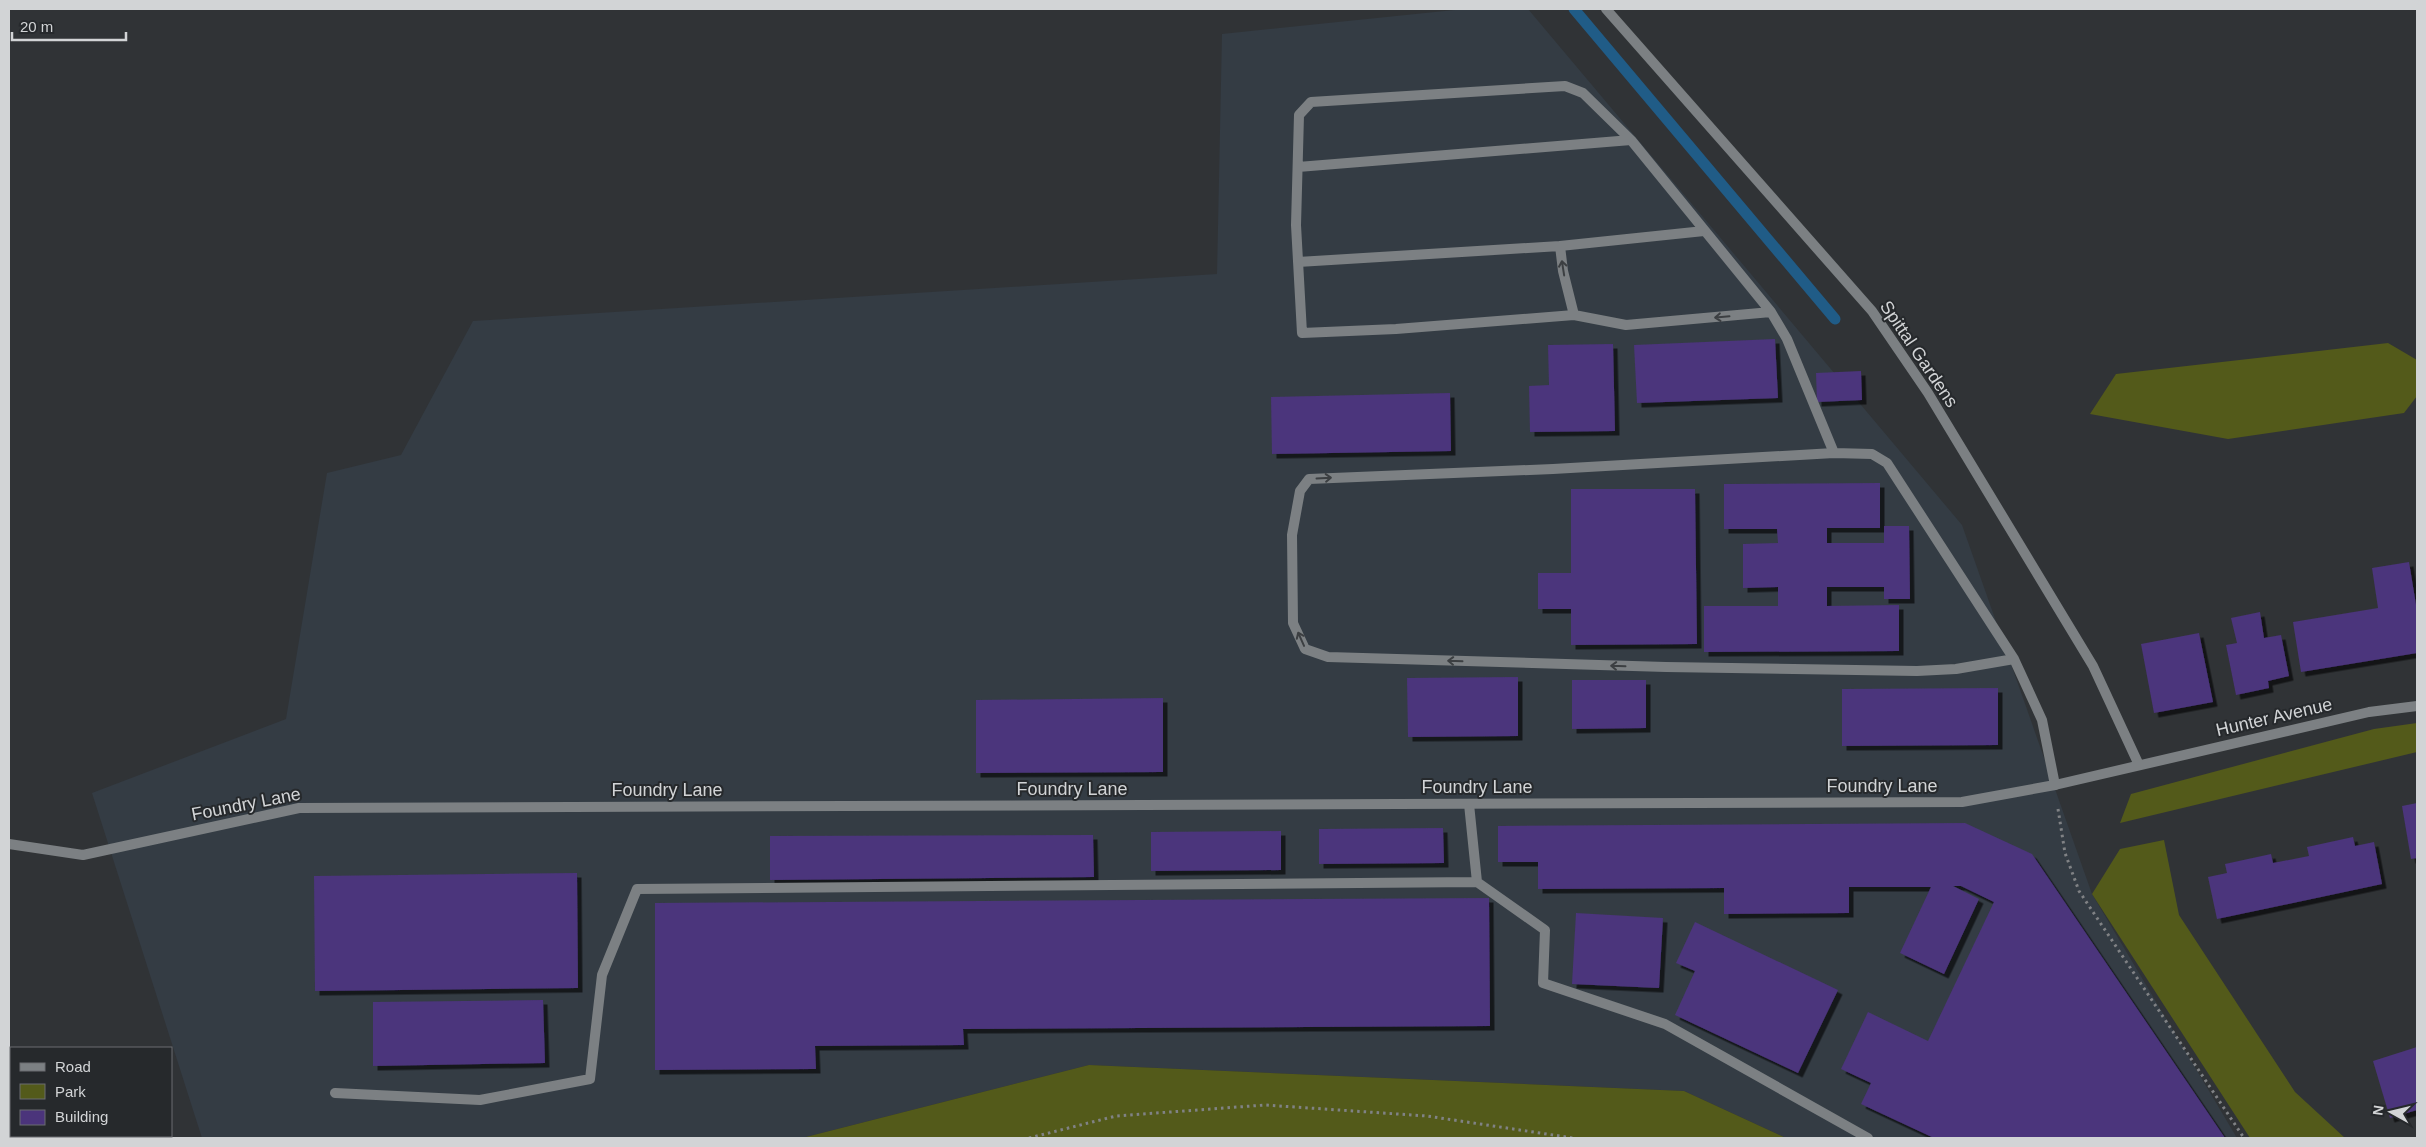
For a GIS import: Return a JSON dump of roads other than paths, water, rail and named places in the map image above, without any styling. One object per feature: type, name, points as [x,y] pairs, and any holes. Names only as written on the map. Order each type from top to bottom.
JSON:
[{"type":"street","name":"Spittal Gardens","points":[[1606,9],[1872,311],[1928,393],[2092,666],[2138,765]]},
{"type":"street","points":[[1771,312],[1626,325],[1574,315],[1396,330],[1302,333],[1298,262],[1299,114],[1311,102],[1565,86],[1583,93],[1631,140],[1771,312],[1787,339],[1834,453]]},
{"type":"street","points":[[1298,167],[1631,140]]},
{"type":"street","points":[[1298,262],[1560,246],[1704,231]]},
{"type":"street","points":[[1560,246],[1563,271],[1574,315]]},
{"type":"street","points":[[2014,659],[1956,669],[1918,671],[1666,668],[1328,657],[1305,648],[1294,623],[1292,535],[1300,491],[1309,479],[1606,466],[1834,453],[1872,454],[1887,463],[2014,659],[2042,720],[2055,785]]},
{"type":"street","name":"Hunter Avenue","points":[[2138,765],[2369,712],[2417,706]]},
{"type":"street","name":"Foundry Lane","points":[[9,844],[83,855],[299,808],[1962,802],[2055,785],[2138,765]]},
{"type":"street","points":[[1469,804],[1477,882]]},
{"type":"street","points":[[335,1092],[480,1100],[590,1080],[602,975],[637,890],[1477,882],[1545,930],[1543,983],[1665,1024],[1868,1138]]},
{"type":"waterway","points":[[1574,9],[1835,319]]}]
